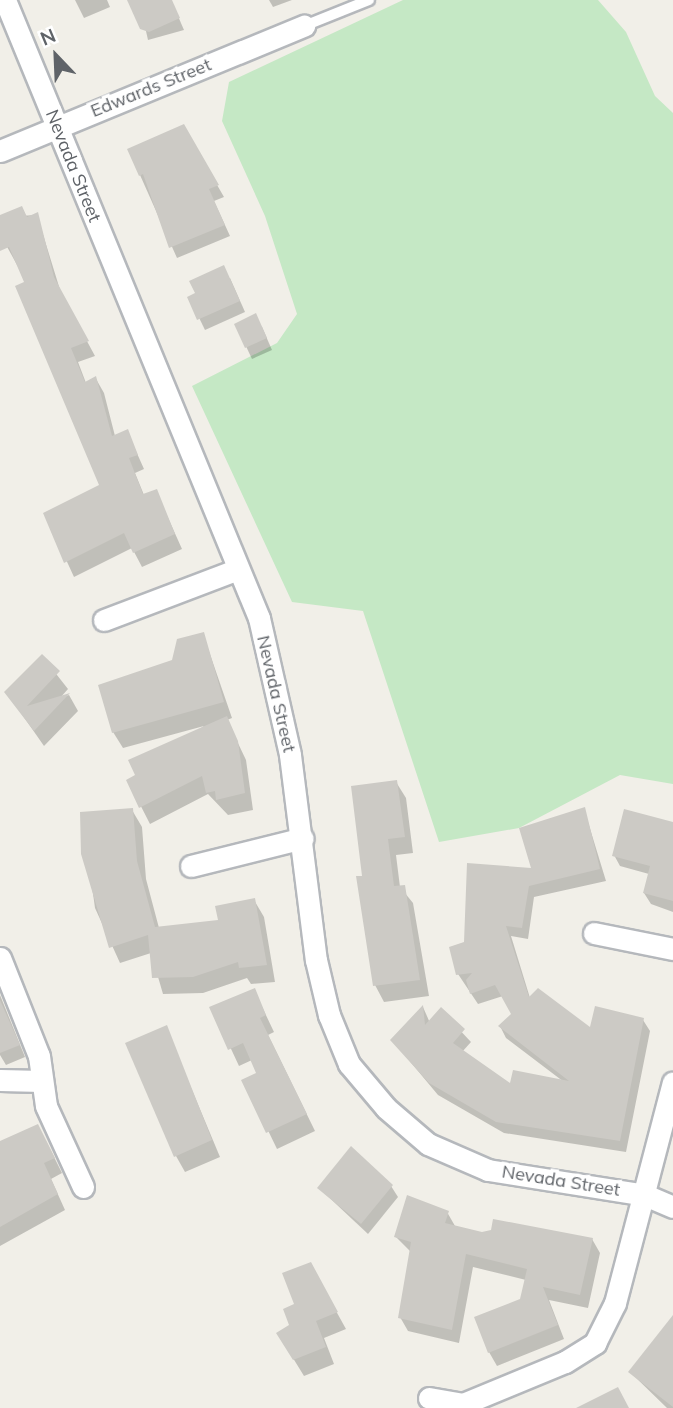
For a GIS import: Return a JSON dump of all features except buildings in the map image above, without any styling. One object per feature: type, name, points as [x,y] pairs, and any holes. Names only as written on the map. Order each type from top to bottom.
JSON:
[{"type":"street","name":"Nevada Street","points":[[5,0],[238,569],[274,681],[303,838],[329,1015],[349,1064],[386,1108],[428,1144],[488,1170],[645,1195],[673,1207]]},
{"type":"street","name":"Edwards Street","points":[[0,151],[303,26]]},
{"type":"street","points":[[104,620],[238,569]]},
{"type":"street","points":[[191,866],[303,838]]},
{"type":"street","points":[[594,933],[673,949]]},
{"type":"street","points":[[0,958],[39,1056],[46,1106],[83,1187]]},
{"type":"street","points":[[0,1080],[42,1081]]},
{"type":"street","points":[[429,1398],[463,1404],[565,1362],[595,1343],[614,1303],[673,1082]]},
{"type":"lane","points":[[303,26],[369,0]]},
{"type":"green space","points":[[403,0],[598,0],[626,32],[655,96],[673,113],[673,784],[620,775],[519,828],[439,842],[363,611],[292,602],[192,386],[277,343],[297,314],[265,216],[222,121],[229,82]]}]
